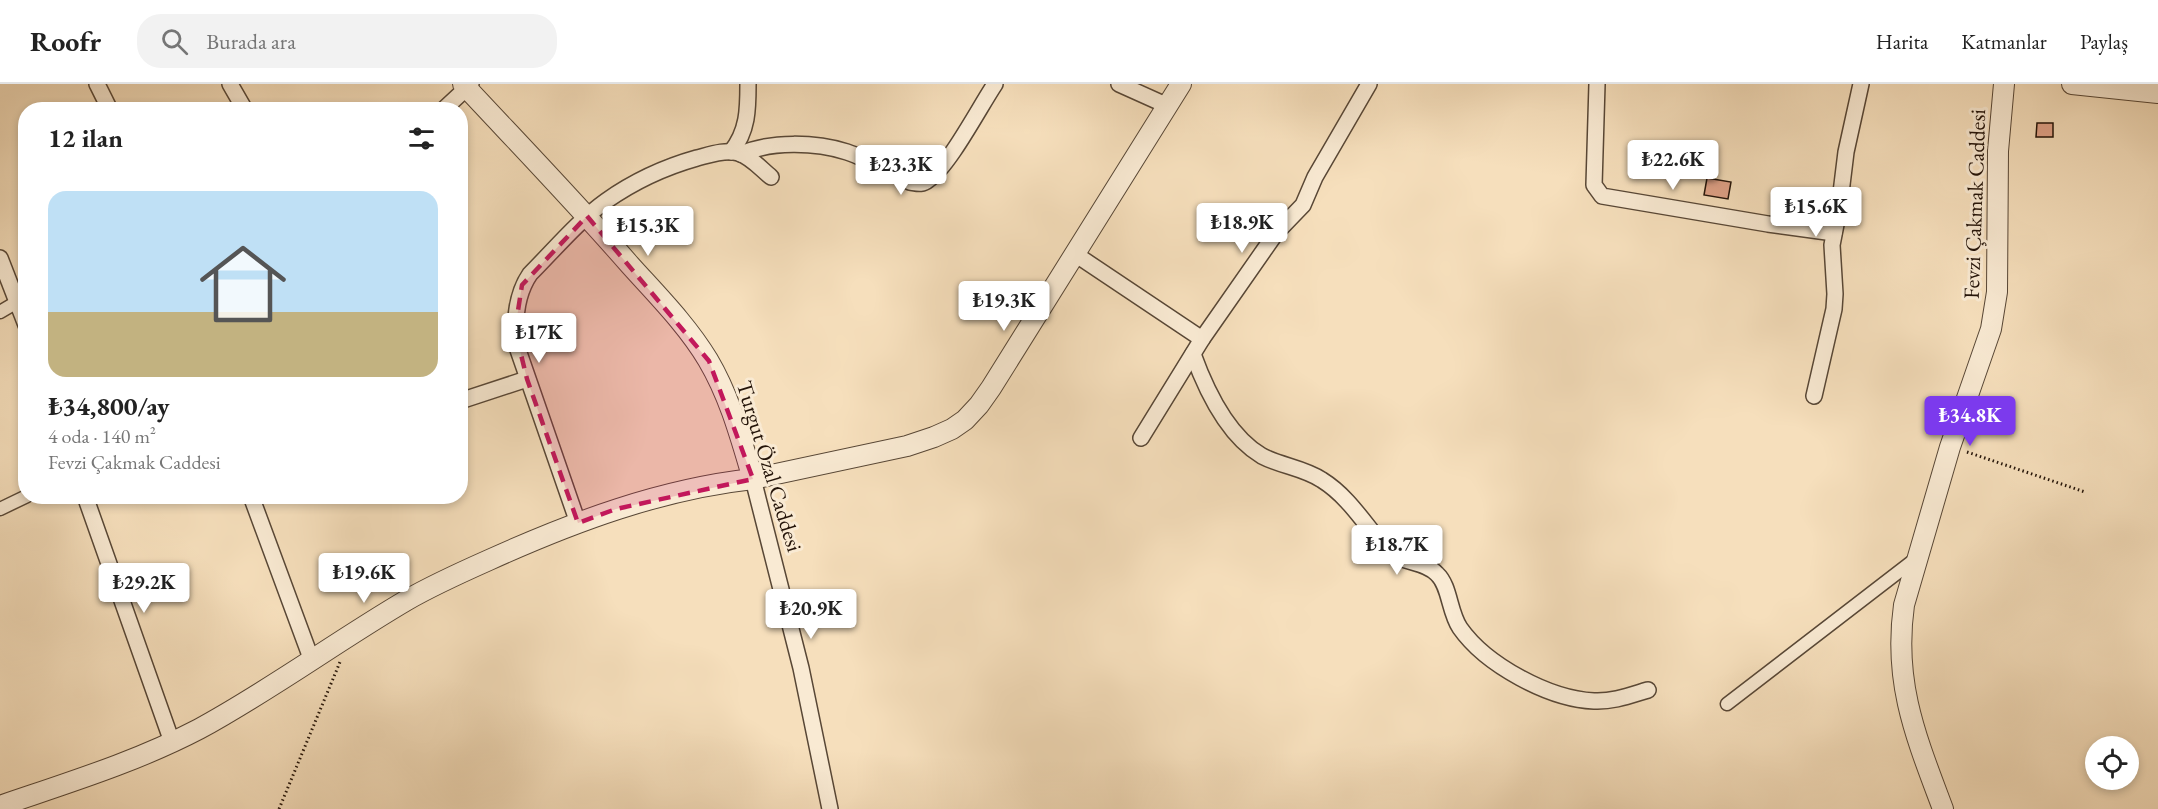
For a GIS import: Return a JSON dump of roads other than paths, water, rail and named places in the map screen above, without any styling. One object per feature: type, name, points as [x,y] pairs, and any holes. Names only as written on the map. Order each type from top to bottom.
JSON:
[{"type":"street","points":[[97,84],[106,102]]},
{"type":"street","points":[[230,84],[240,102]]},
{"type":"street","points":[[736,153],[746,123],[748,84]]},
{"type":"street","points":[[578,523],[517,348],[515,330],[518,300],[522,285],[530,274],[587,216],[605,202],[647,177],[686,161],[779,146],[830,148],[847,152],[910,182],[919,184],[929,180],[942,166],[995,84]]},
{"type":"street","points":[[1119,84],[1168,106]]},
{"type":"street","points":[[0,806],[130,760],[200,728],[312,661],[410,598],[524,544],[616,509],[671,494],[907,446],[952,429],[965,420],[991,388],[1181,84]]},
{"type":"street","points":[[1141,438],[1202,339],[1276,233],[1303,205],[1315,177],[1370,84]]},
{"type":"street","points":[[1597,84],[1594,184],[1602,196],[1834,233]]},
{"type":"street","points":[[1814,396],[1833,309],[1835,294],[1832,245],[1846,152],[1861,84]]},
{"type":"street","name":"Fevzi Çakmak Caddesi","points":[[1942,809],[1908,709],[1901,670],[1901,625],[1904,605],[1950,447],[1991,329],[1997,292],[1998,151],[2004,84]]},
{"type":"street","points":[[2072,84],[2158,93]]},
{"type":"street","points":[[451,102],[467,85]]},
{"type":"street","name":"Turgut Özal Caddesi","points":[[467,85],[670,310],[709,361],[726,398],[753,479],[801,668],[830,809]]},
{"type":"street","points":[[736,153],[771,177]]},
{"type":"street","points":[[1075,254],[1202,339]]},
{"type":"street","points":[[0,258],[18,295]]},
{"type":"street","points":[[0,312],[18,303]]},
{"type":"street","points":[[1193,354],[1208,392],[1244,441],[1263,456],[1308,472],[1323,480],[1349,503],[1391,554],[1400,560],[1422,565],[1436,572],[1442,579],[1456,622],[1487,657],[1525,679],[1575,698],[1607,700],[1648,690]]},
{"type":"street","points":[[468,398],[527,380]]},
{"type":"street","points":[[0,509],[18,500]]},
{"type":"street","points":[[88,504],[172,742]]},
{"type":"street","points":[[254,504],[312,661]]},
{"type":"street","points":[[1727,704],[1918,556]]}]
